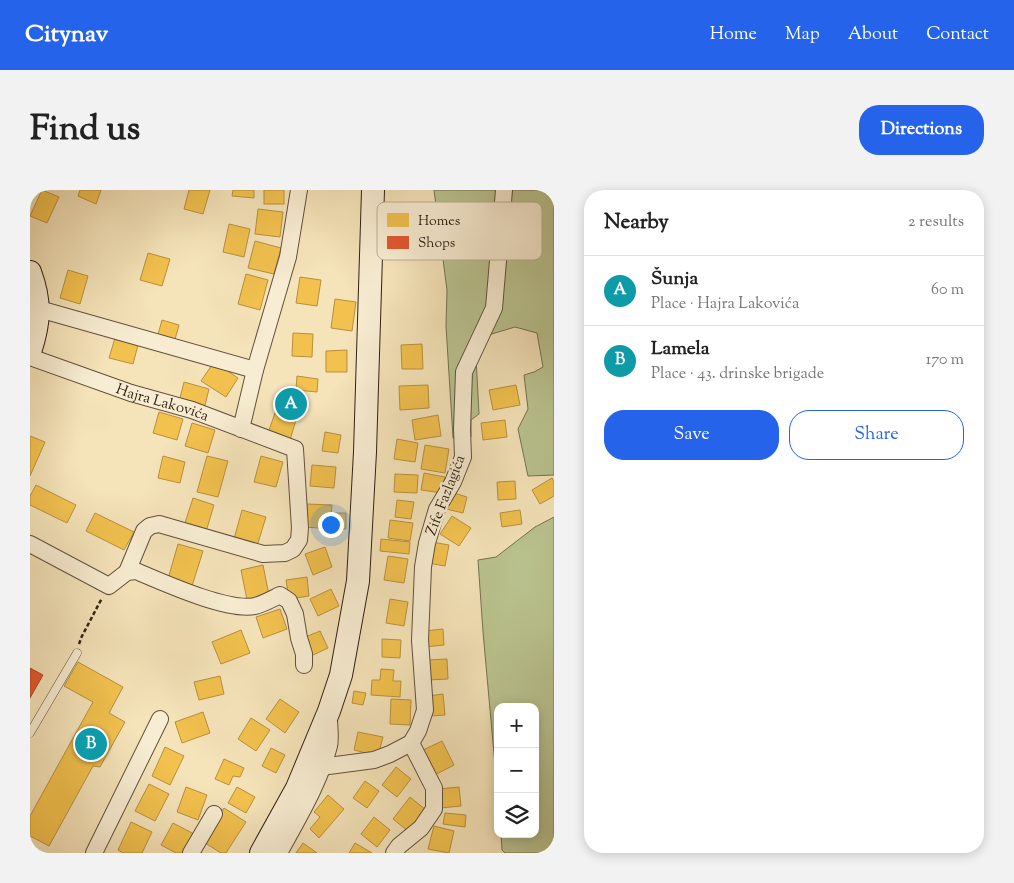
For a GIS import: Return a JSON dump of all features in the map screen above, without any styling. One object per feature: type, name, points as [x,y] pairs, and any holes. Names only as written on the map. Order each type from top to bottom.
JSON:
[{"type":"street","points":[[241,429],[255,370],[288,257],[299,190]]},
{"type":"street","points":[[261,853],[297,788],[329,711],[341,675],[358,581],[365,452],[373,190]]},
{"type":"street","name":"Zife Fazlagića","points":[[411,743],[418,731],[425,710],[420,640],[423,567],[427,543],[437,509],[452,482],[462,457],[464,372],[494,308],[498,260]]},
{"type":"street","points":[[30,272],[37,292],[39,308],[37,328],[30,352]]},
{"type":"street","points":[[39,308],[255,370]]},
{"type":"street","name":"Hajra Lakovića","points":[[30,358],[131,393],[192,410],[295,449],[300,528],[299,540],[293,549],[285,553],[263,554],[158,524],[150,526],[144,531],[127,572]]},
{"type":"street","points":[[30,544],[109,586],[127,572],[136,571],[201,597],[237,606],[254,606],[280,596],[289,600],[295,614],[304,654],[304,665]]},
{"type":"street","points":[[280,853],[309,799],[329,744],[329,711]]},
{"type":"street","points":[[94,853],[160,719]]},
{"type":"street","points":[[321,767],[374,760],[411,743],[434,788],[434,809],[421,828],[399,846],[394,853]]},
{"type":"street","points":[[190,853],[214,814]]},
{"type":"lane","points":[[30,734],[77,653]]},
{"type":"path","points":[[77,653],[82,636],[109,586]]},
{"type":"green space","points":[[434,190],[554,190],[554,475],[528,476],[518,429],[528,409],[524,375],[543,367],[537,333],[515,327],[475,339],[479,414],[471,420],[471,437],[453,438],[446,326],[447,290],[443,260],[542,260],[542,202],[436,202]]},
{"type":"green space","points":[[554,517],[554,853],[505,853],[502,850],[501,838],[539,838],[539,703],[494,703],[494,754],[478,560],[496,557],[535,527]]},
{"type":"building: Homes","points":[[42,190],[59,197],[47,223],[30,216]]},
{"type":"building: Homes","points":[[80,190],[101,190],[96,204],[78,196]]},
{"type":"building: Homes","points":[[189,190],[210,190],[203,214],[184,209]]},
{"type":"building: Homes","points":[[233,190],[254,190],[254,198],[232,196]]},
{"type":"building: Homes","points":[[264,190],[284,190],[284,204],[264,204]]},
{"type":"building: Homes","points":[[258,209],[283,212],[280,237],[255,234]]},
{"type":"building: Homes","points":[[229,224],[250,229],[244,257],[223,252]]},
{"type":"building: Homes","points":[[255,241],[281,248],[274,274],[248,268]]},
{"type":"building: Homes","points":[[148,253],[170,259],[162,286],[140,280]]},
{"type":"building: Homes","points":[[68,270],[88,276],[80,304],[60,298]]},
{"type":"building: Homes","points":[[246,274],[268,280],[260,310],[238,304]]},
{"type":"building: Homes","points":[[300,277],[321,280],[317,306],[296,303]]},
{"type":"building: Homes","points":[[335,299],[356,302],[352,331],[331,328]]},
{"type":"building: Homes","points":[[162,320],[179,325],[174,343],[157,338]]},
{"type":"building: Homes","points":[[293,333],[313,334],[312,357],[292,356]]},
{"type":"building: Homes","points":[[115,338],[138,345],[133,364],[109,358]]},
{"type":"building: Homes","points":[[422,344],[423,369],[402,369],[401,345]]},
{"type":"building: Homes","points":[[347,350],[347,372],[326,372],[326,351]]},
{"type":"building: Homes","points":[[214,362],[238,378],[226,397],[201,381]]},
{"type":"building: Homes","points":[[297,376],[318,379],[317,392],[296,390]]},
{"type":"building: Homes","points":[[184,382],[209,389],[204,409],[179,402]]},
{"type":"building: Homes","points":[[428,385],[429,408],[400,410],[399,386]]},
{"type":"building: Homes","points":[[516,385],[520,405],[493,410],[489,390]]},
{"type":"building: Homes","points":[[282,391],[306,397],[300,417],[276,411]]},
{"type":"building: Homes","points":[[159,412],[183,419],[177,440],[153,433]]},
{"type":"building: Homes","points":[[275,413],[296,420],[290,440],[268,433]]},
{"type":"building: Homes","points":[[438,415],[441,436],[415,440],[412,420]]},
{"type":"building: Homes","points":[[505,420],[507,437],[483,440],[481,423]]},
{"type":"building: Homes","points":[[192,423],[215,430],[208,453],[185,446]]},
{"type":"building: Homes","points":[[325,432],[341,435],[338,453],[322,451]]},
{"type":"building: Homes","points":[[30,436],[45,442],[30,476]]},
{"type":"building: Homes","points":[[397,439],[418,443],[415,462],[394,459]]},
{"type":"building: Homes","points":[[425,445],[449,449],[445,473],[421,469]]},
{"type":"building: Homes","points":[[163,456],[185,462],[180,483],[158,478]]},
{"type":"building: Homes","points":[[207,456],[228,461],[218,497],[197,492]]},
{"type":"building: Homes","points":[[261,456],[283,462],[276,487],[254,482]]},
{"type":"building: Homes","points":[[312,465],[336,467],[334,488],[310,486]]},
{"type":"building: Homes","points":[[424,473],[445,477],[442,493],[421,490]]},
{"type":"building: Homes","points":[[395,474],[418,475],[417,493],[394,492]]},
{"type":"building: Homes","points":[[552,478],[554,481],[554,496],[540,504],[532,490]]},
{"type":"building: Homes","points":[[515,481],[516,499],[498,500],[497,482]]},
{"type":"building: Homes","points":[[36,485],[76,505],[67,523],[30,505],[30,496]]},
{"type":"building: Homes","points":[[451,492],[467,497],[463,513],[446,509]]},
{"type":"building: Homes","points":[[193,498],[214,505],[205,535],[183,529]]},
{"type":"building: Homes","points":[[397,500],[414,502],[411,519],[395,517]]},
{"type":"building: Homes","points":[[307,504],[332,505],[330,529],[305,527]]},
{"type":"building: Homes","points":[[242,510],[266,517],[257,546],[234,539]]},
{"type":"building: Homes","points":[[520,510],[522,524],[502,527],[500,513]]},
{"type":"building: Homes","points":[[95,513],[134,532],[124,550],[86,531]]},
{"type":"building: Homes","points":[[333,513],[346,513],[346,529],[332,529]]},
{"type":"building: Homes","points":[[452,516],[471,528],[459,546],[440,534]]},
{"type":"building: Homes","points":[[390,520],[413,523],[410,541],[388,538]]},
{"type":"building: Homes","points":[[381,539],[410,542],[409,554],[380,551]]},
{"type":"building: Homes","points":[[432,542],[449,545],[445,566],[428,563]]},
{"type":"building: Homes","points":[[178,544],[203,551],[192,586],[168,579]]},
{"type":"building: Homes","points":[[325,547],[332,567],[313,575],[305,554]]},
{"type":"building: Homes","points":[[388,556],[408,559],[404,583],[384,580]]},
{"type":"building: Homes","points":[[263,565],[269,595],[247,600],[241,570]]},
{"type":"building: Homes","points":[[307,577],[309,596],[289,599],[286,580]]},
{"type":"building: Homes","points":[[331,589],[339,606],[318,616],[310,599]]},
{"type":"building: Homes","points":[[390,599],[408,602],[404,626],[386,623]]},
{"type":"building: Homes","points":[[280,609],[287,629],[263,638],[256,617]]},
{"type":"building: Homes","points":[[443,629],[444,645],[425,647],[424,631]]},
{"type":"building: Homes","points":[[241,630],[250,653],[221,664],[212,642]]},
{"type":"building: Homes","points":[[320,631],[328,648],[311,656],[303,638]]},
{"type":"building: Homes","points":[[382,639],[401,640],[400,658],[382,657]]},
{"type":"building: Homes","points":[[447,659],[448,679],[428,680],[427,660]]},
{"type":"building: Homes","points":[[78,662],[123,687],[109,713],[125,722],[100,767],[93,766],[49,846],[30,836],[30,816],[93,702],[64,686]]},
{"type":"building: Homes","points":[[381,669],[394,670],[393,681],[401,681],[400,697],[371,695],[372,680],[380,680]]},
{"type":"building: Homes","points":[[220,676],[224,694],[199,700],[194,682]]},
{"type":"building: Homes","points":[[354,691],[366,693],[363,705],[352,703]]},
{"type":"building: Homes","points":[[443,694],[445,715],[430,716],[428,696]]},
{"type":"building: Homes","points":[[280,699],[299,712],[285,733],[266,719]]},
{"type":"building: Homes","points":[[391,699],[411,700],[410,725],[390,724]]},
{"type":"building: Homes","points":[[203,712],[210,733],[182,743],[175,722]]},
{"type":"building: Homes","points":[[251,718],[270,730],[256,751],[238,739]]},
{"type":"building: Homes","points":[[358,732],[383,737],[378,756],[354,750]]},
{"type":"building: Homes","points":[[442,741],[454,765],[433,776],[421,751]]},
{"type":"building: Homes","points":[[165,747],[184,756],[170,785],[152,776]]},
{"type":"building: Homes","points":[[271,748],[285,755],[276,773],[262,766]]},
{"type":"building: Homes","points":[[224,759],[244,768],[240,777],[233,776],[229,785],[215,779]]},
{"type":"building: Homes","points":[[396,767],[411,779],[397,797],[382,785]]},
{"type":"building: Homes","points":[[365,781],[379,791],[367,808],[353,798]]},
{"type":"building: Homes","points":[[149,784],[169,794],[155,821],[135,811]]},
{"type":"building: Homes","points":[[186,787],[207,795],[198,820],[177,812]]},
{"type":"building: Homes","points":[[237,787],[255,797],[246,813],[228,803]]},
{"type":"building: Homes","points":[[459,787],[461,806],[440,808],[438,789]]},
{"type":"building: Homes","points":[[328,795],[344,809],[319,838],[310,829],[320,817],[314,812]]},
{"type":"building: Homes","points":[[410,797],[426,810],[409,832],[393,819]]},
{"type":"building: Homes","points":[[224,808],[246,822],[226,853],[221,853],[202,841]]},
{"type":"building: Homes","points":[[445,813],[466,815],[465,827],[443,824]]},
{"type":"building: Homes","points":[[374,817],[390,830],[377,847],[361,834]]},
{"type":"building: Homes","points":[[131,822],[152,832],[142,853],[123,853],[118,850]]},
{"type":"building: Homes","points":[[173,823],[194,834],[184,853],[176,853],[161,845]]},
{"type":"building: Homes","points":[[434,826],[454,831],[449,853],[428,849]]},
{"type":"building: Homes","points":[[303,843],[317,853],[296,853]]},
{"type":"building: Homes","points":[[355,843],[372,853],[349,853]]},
{"type":"building: Shops","points":[[30,668],[43,675],[30,698]]},
{"type":"place","name":"Šunja","points":[[291,404]]},
{"type":"place","name":"Lamela","points":[[91,744]]}]
